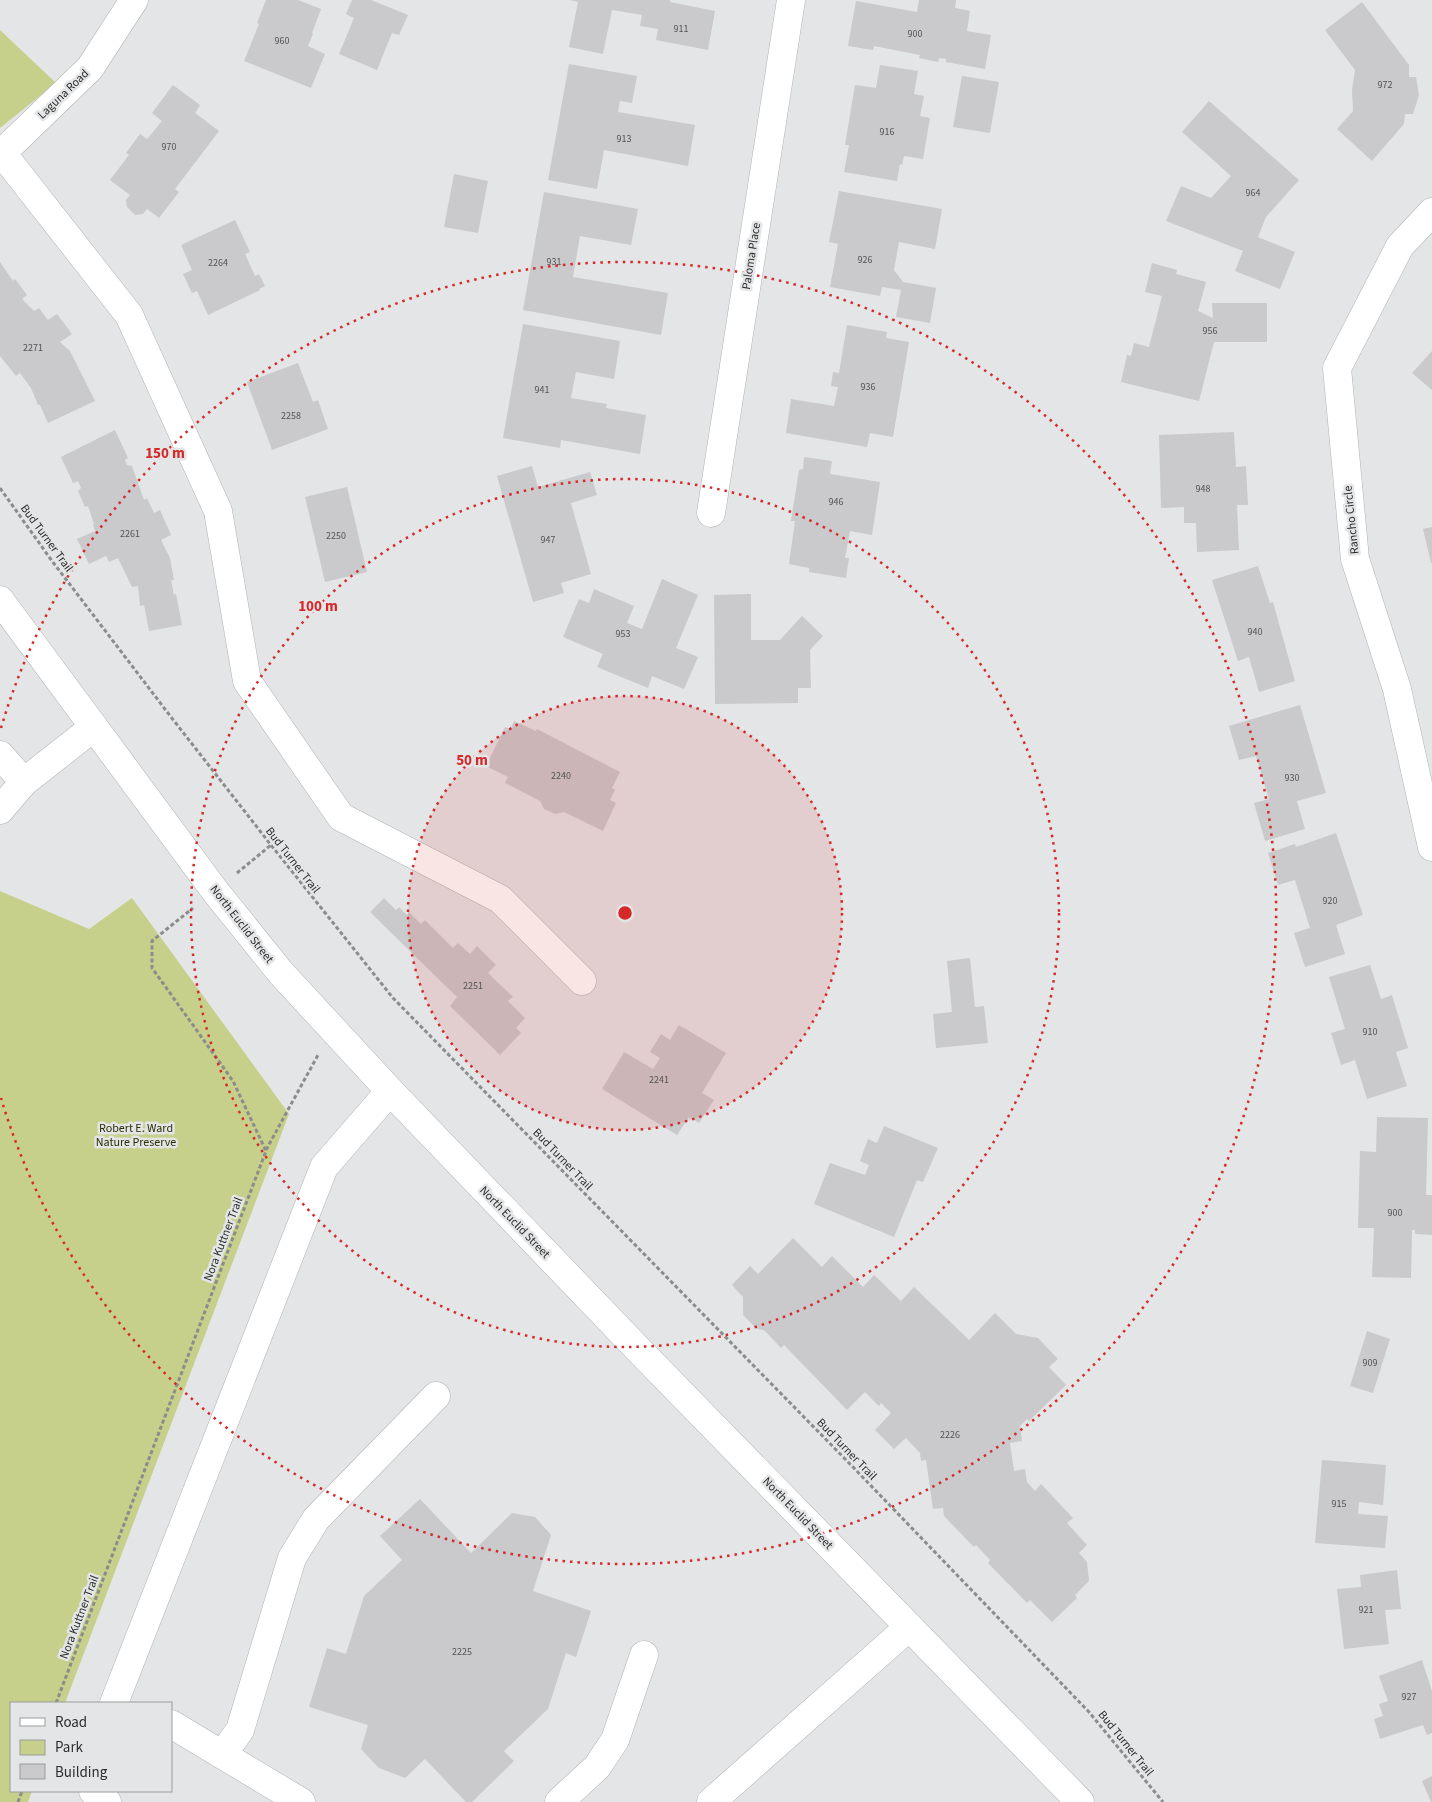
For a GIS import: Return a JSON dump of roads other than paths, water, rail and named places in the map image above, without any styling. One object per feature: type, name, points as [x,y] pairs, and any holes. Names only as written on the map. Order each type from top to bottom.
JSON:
[{"type":"street","name":"Laguna Road","points":[[1,154],[90,68],[134,0]]},
{"type":"street","name":"Paloma Place","points":[[712,513],[791,0]]},
{"type":"street","points":[[1,154],[129,315],[218,511],[247,681],[341,817],[500,898],[582,981]]},
{"type":"street","name":"Rancho Circle","points":[[1432,212],[1400,246],[1337,368],[1354,559],[1397,689],[1432,847]]},
{"type":"street","name":"North Euclid Street","points":[[0,600],[215,891],[280,973],[390,1092],[648,1360],[1080,1802]]},
{"type":"street","points":[[0,810],[24,782],[94,727]]},
{"type":"street","points":[[0,755],[24,782]]},
{"type":"street","points":[[123,1699],[324,1167],[390,1092]]},
{"type":"street","points":[[222,1754],[240,1730],[292,1558],[316,1519],[436,1396]]},
{"type":"street","points":[[711,1802],[909,1627]]},
{"type":"street","points":[[558,1802],[597,1767],[615,1740],[644,1655]]},
{"type":"street","points":[[172,1725],[301,1802]]},
{"type":"street","points":[[94,1792],[107,1802]]},
{"type":"park label","name":"Robert E. Ward Nature Preserve","points":[[136,1135]]}]
